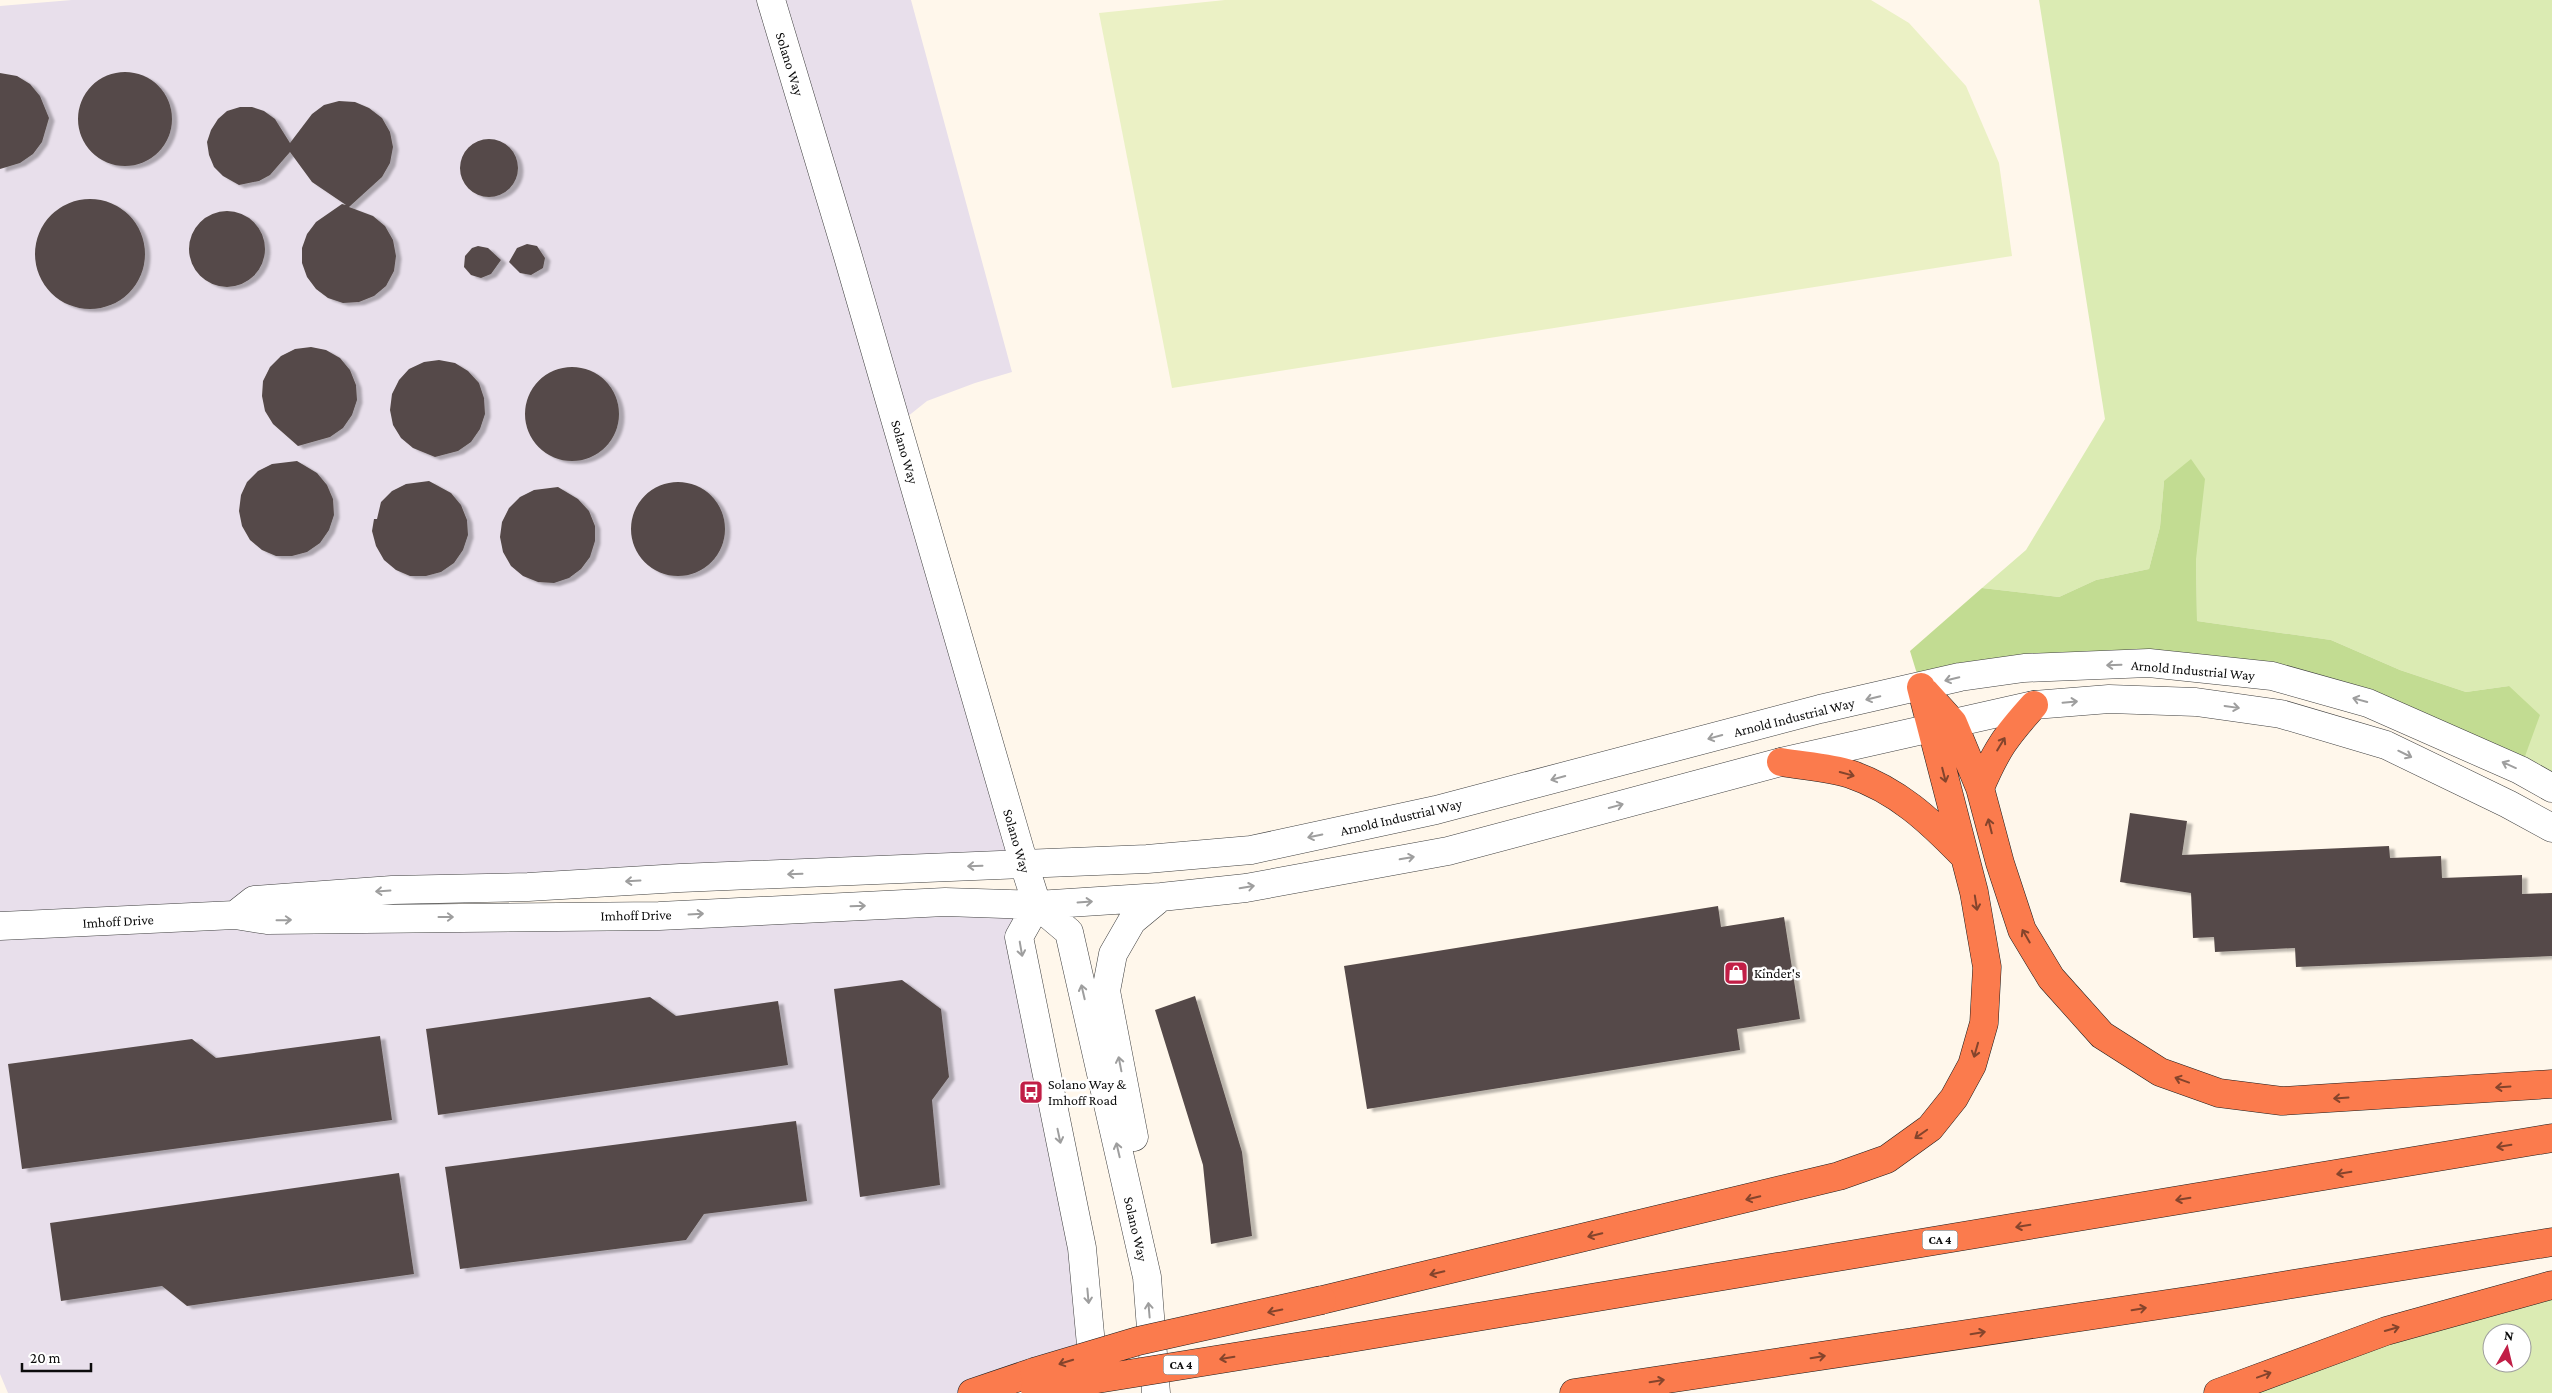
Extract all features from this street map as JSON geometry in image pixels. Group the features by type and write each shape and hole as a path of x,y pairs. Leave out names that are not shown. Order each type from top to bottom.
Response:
{"highway":[{"path":"1921,687 1980,788 2000,863 2022,930 2051,978 2102,1035 2160,1072 2219,1093 2282,1101 2552,1084"},
{"path":"1980,788 1993,756 2005,737 2034,705"},
{"path":"972,1393 1027,1385 1138,1341 1322,1300 1840,1176 1887,1159 1930,1128 1954,1098 1972,1065 1984,1023 1987,967 1974,892 1964,856 1943,725"},
{"path":"1782,762 1849,774 1900,797 1936,827 1964,856"},
{"name":"CA 4","path":"1027,1385 1327,1342 2552,1138"},
{"path":"1574,1393 2207,1298 2552,1242"},
{"path":"2218,1393 2386,1331 2552,1285"}],"street":[{"name":"Solano Way","path":"771,0 847,253 1037,905 1069,932 1147,1277 1156,1393"},
{"name":"Arnold Industrial Way","path":"1024,864 1147,859 1251,850 1436,810 1820,709 1960,678 2024,668 2139,664 2272,676 2368,703 2520,770 2552,788"},
{"path":"1096,1393 1082,1248 1019,937 1037,905 1161,897 1246,888 1448,851 1782,762 2034,705 2109,699 2196,702 2281,714 2386,745 2508,804 2552,828"},
{"path":"235,915 254,900 382,891 528,887 1024,864"},
{"path":"1128,1196 1139,1165 1106,991 1112,954 1132,921 1161,897"},
{"name":"Imhoff Drive","path":"0,926 235,915 267,920 660,916 945,902 1037,905"}],"shaded area":[{"path":"72,0 911,0 1012,372 975,383 927,401 897,425 1024,864 791,874 236,915 1037,905 1019,937 1094,1379 1011,1393 8,1393 0,1374 0,6"}],"green space":[{"path":"1225,0 1871,0 1909,23 1966,86 1999,163 2012,256 1172,388 1099,13"},
{"path":"2039,0 2552,0 2552,781 2520,770 2509,686 2466,692 2400,670 2331,640 2197,621 2196,559 2164,481 2160,527 2149,569 2096,580 2059,597 1982,588 2026,550 2105,419"},
{"path":"2191,459 2205,479 2196,559 2197,621 2331,640 2400,670 2466,692 2509,686 2540,715 2520,770 2368,703 2149,663 1921,687 1910,651 1982,588 2059,597 2096,580 2149,569 2160,527 2164,481"},
{"path":"2552,1285 2552,1393 2218,1393"}],"building":[{"path":"125,72 143,75 158,86 169,101 172,119 169,137 158,152 143,163 125,166 107,163 92,152 81,137 78,119 81,101 92,86 107,75"},
{"path":"0,73 17,76 30,84 40,96 49,118 42,142 33,154 20,163 0,169"},
{"path":"339,101 355,102 369,108 382,118 390,132 393,147 390,163 382,177 349,207 373,216 385,226 393,240 396,256 394,271 386,286 374,296 359,302 343,303 328,298 316,289 307,277 302,263 302,248 307,234 316,222 342,204 346,205 312,182 290,152 270,175 259,181 239,185 223,176 214,167 209,155 207,142 211,130 218,119 227,111 240,107 252,107 264,111 275,119 290,143 312,114 324,105"},
{"path":"483,139 495,139 510,147 518,162 518,174 510,189 495,197 483,197 468,189 460,174 460,162 468,147"},
{"path":"90,199 111,203 129,215 141,233 145,254 141,275 129,293 111,305 90,309 69,305 51,293 39,275 35,254 39,233 51,215 69,203"},
{"path":"227,211 242,214 254,222 262,234 265,249 262,264 254,276 242,284 227,287 212,284 200,276 192,264 189,249 192,234 200,222 212,214"},
{"path":"527,244 537,246 545,258 543,268 531,275 520,273 509,262 517,248"},
{"path":"478,246 488,248 501,260 491,274 481,278 471,275 464,267 465,256 472,248"},
{"path":"311,347 326,350 340,358 350,370 356,385 357,400 352,415 343,428 330,437 298,446 273,424 265,411 262,396 263,381 270,367 281,356 295,349"},
{"path":"439,360 455,363 468,371 479,383 484,398 485,414 480,429 471,442 458,451 435,457 413,448 401,438 393,425 390,410 392,394 399,380 409,369 424,362"},
{"path":"572,367 590,370 605,381 616,396 619,414 616,432 605,447 590,458 572,461 554,458 539,447 528,432 525,414 528,396 539,381 554,370"},
{"path":"297,461 317,473 327,485 333,499 334,515 329,530 320,543 307,552 292,556 276,556 262,550 250,540 242,526 239,511 241,495 247,482 258,471 272,464"},
{"path":"429,481 451,493 461,505 467,520 468,535 463,550 454,563 441,572 426,576 410,576 396,570 384,560 376,546 372,531 374,519 377,519 381,502 392,491 406,484"},
{"path":"678,482 696,485 711,496 722,511 725,529 722,547 711,562 696,573 678,576 660,573 645,562 634,547 631,529 634,511 645,496 660,485"},
{"path":"558,487 578,499 589,511 595,526 595,541 590,557 581,569 569,578 554,583 538,582 523,576 511,566 503,552 500,537 502,522 509,508 520,497 534,490"},
{"path":"2130,813 2187,821 2182,855 2389,846 2390,858 2441,856 2442,878 2522,875 2522,894 2552,893 2552,956 2296,967 2295,948 2215,952 2214,937 2193,938 2191,893 2120,882"},
{"path":"1718,906 1721,927 1784,917 1800,1019 1737,1029 1740,1050 1367,1109 1344,966"},
{"path":"902,980 941,1009 949,1077 932,1100 940,1185 860,1197 834,989"},
{"path":"1195,996 1242,1152 1252,1236 1211,1244 1203,1165 1155,1010"},
{"path":"650,997 676,1016 778,1001 788,1065 438,1115 426,1029"},
{"path":"380,1036 392,1120 22,1169 8,1064 192,1039 216,1058"},
{"path":"796,1121 807,1201 704,1214 686,1240 460,1269 445,1167"},
{"path":"399,1173 414,1274 187,1306 162,1286 61,1301 50,1223"}],"place":[{"name":"Kinder's","path":"1736,973"},
{"name":"Solano Way & Imhoff Road","path":"1031,1092"}]}
